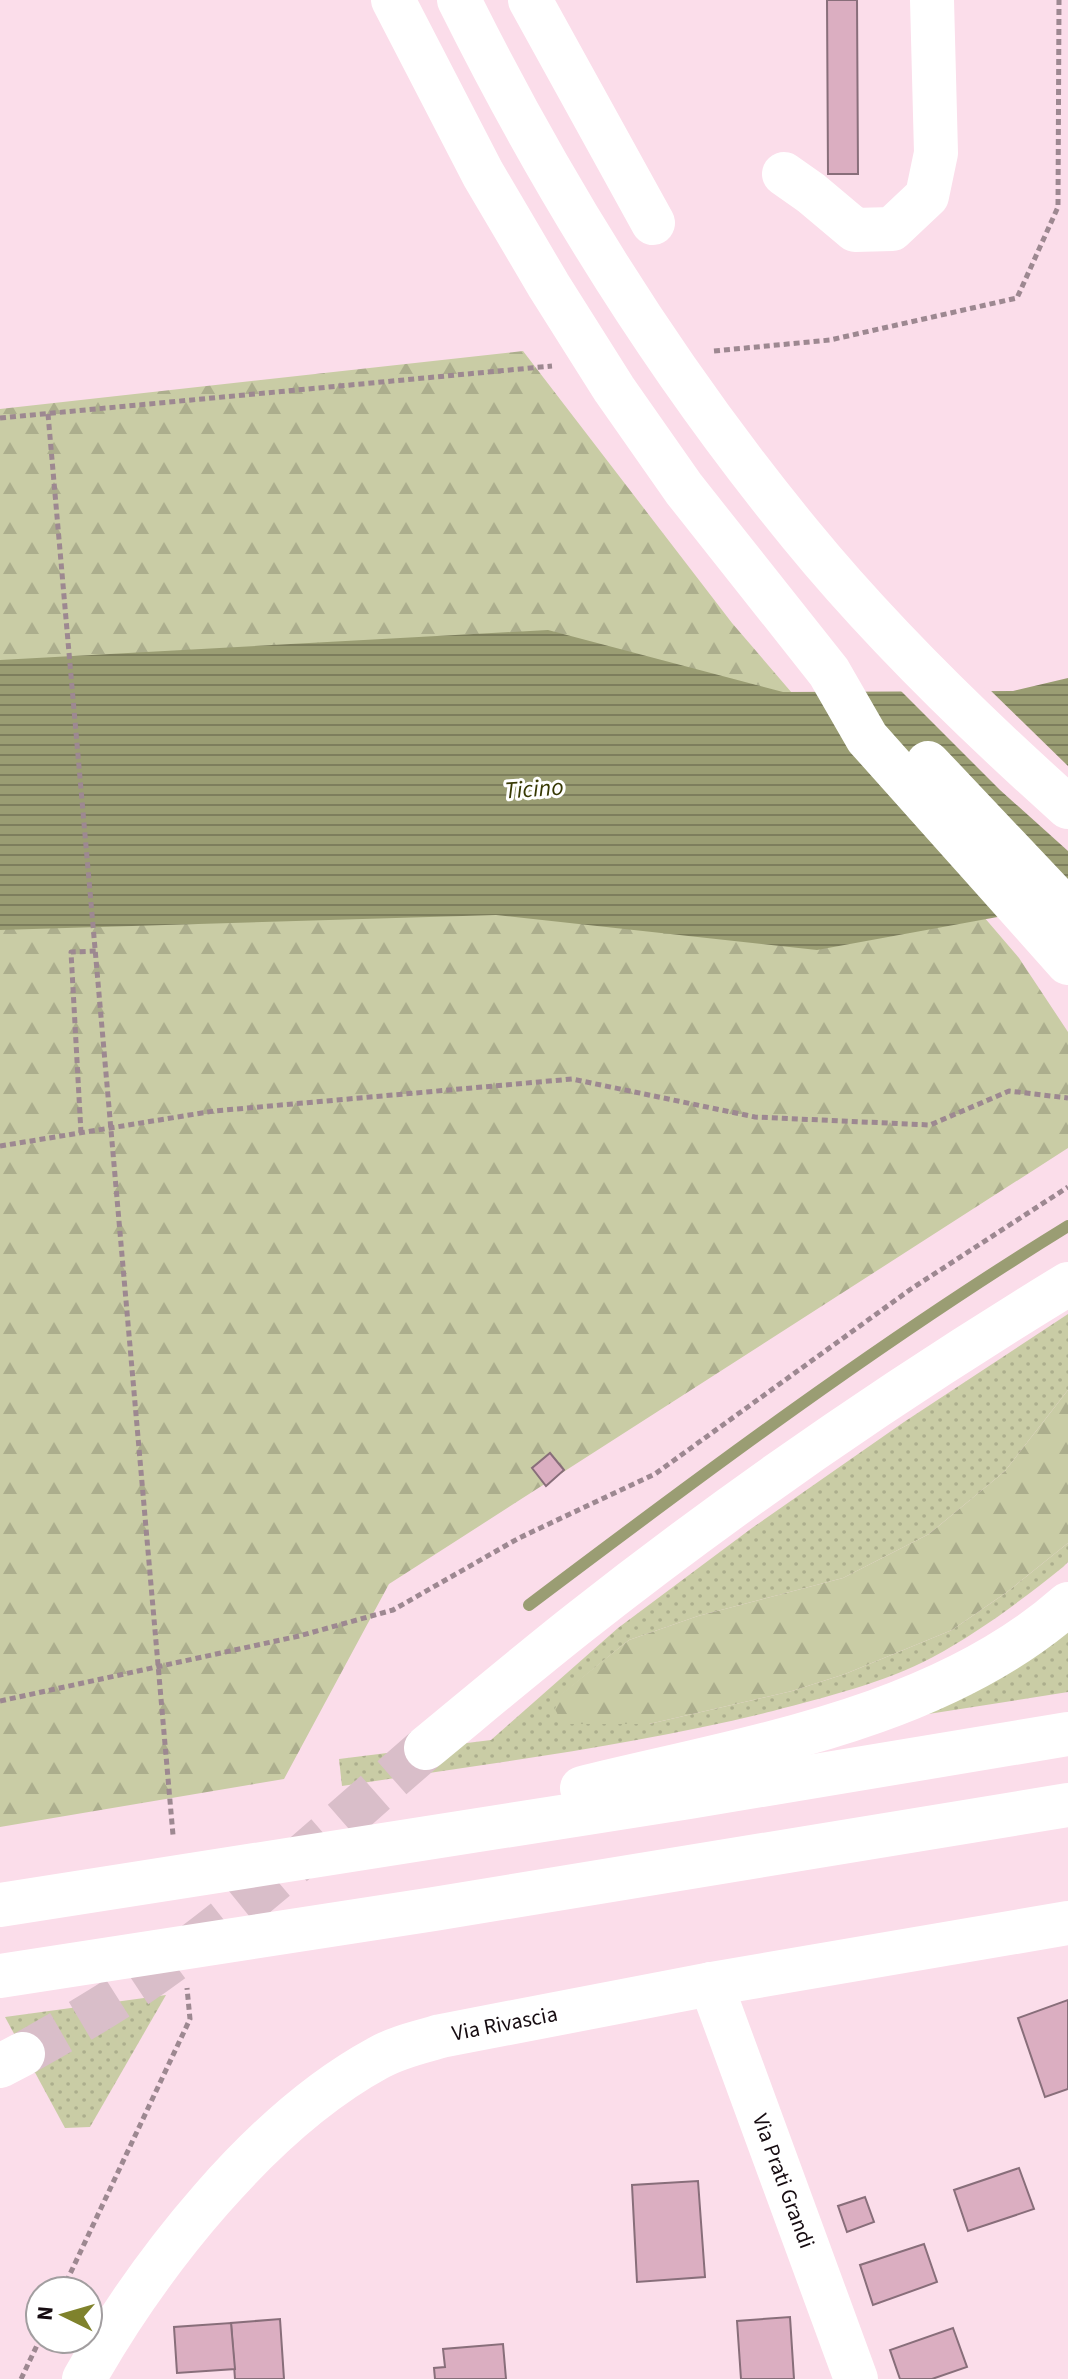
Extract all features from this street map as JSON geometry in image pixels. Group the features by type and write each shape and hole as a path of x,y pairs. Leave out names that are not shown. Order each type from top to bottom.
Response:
{"main road":[{"path":"393,0 483,174 614,389 684,489 829,672 867,738 1068,963"},
{"path":"459,0 493,67 601,254 698,401 802,536 862,604 968,714 1068,807"},
{"path":"530,0 653,223"},
{"path":"784,174 855,230 892,229 927,196 936,153 932,0"},
{"path":"829,672 889,721 1068,911"},
{"path":"426,1748 580,1622 764,1485 954,1354 1068,1284"},
{"path":"307,1855 811,1731 860,1716 907,1700 980,1665 1008,1649 1068,1604"},
{"path":"0,1905 1068,1734"},
{"path":"0,1976 434,1909 1068,1805"},
{"name":"Via Rivascia","path":"84,2379 126,2310 200,2211 288,2122 332,2087 379,2057 441,2036 711,1984 1068,1923"},
{"name":"Via Prati Grandi","path":"711,1984 856,2379"}],"path":[{"path":"705,351 830,340 1017,298 1058,207 1059,0"},
{"path":"0,418 564,365"},
{"path":"48,414 174,1846"},
{"path":"81,1133 71,952 96,951"},
{"path":"0,1146 214,1111 572,1079 755,1117 930,1125 1009,1091 1068,1098"},
{"path":"0,1701 299,1636 393,1610 519,1538 655,1474 911,1289 1068,1187"},
{"path":"70,2275 190,2019 187,1987"},
{"path":"21,2379 32,2355"}],"green space":[{"path":"523,351 732,623 1019,958 1068,1032 1068,1148 389,1584 284,1779 0,1827 0,409"},
{"path":"1068,1314 1068,1390 1005,1471 929,1534 843,1578 698,1616 629,1640 561,1695 649,1724 792,1691 845,1674 952,1630 1007,1592 1068,1543 1068,1562 1063,1567 967,1637 895,1674 773,1711 612,1744 342,1786 339,1759 491,1740 618,1628 752,1528 904,1422"},
{"path":"1068,1390 1068,1543 1007,1592 952,1630 845,1674 792,1691 649,1724 568,1724 560,1719 555,1709 560,1695 629,1640 698,1616 843,1578 929,1534 1005,1471"},
{"path":"1068,1624 1068,1692 922,1715"},
{"path":"166,1995 90,2127 65,2128 5,2017"}],"water":[{"name":"Ticino","path":"548,630 783,692 1013,691 1068,678 1068,904 817,950 496,915 0,930 0,660"}],"pier":[{"path":"987,687 1068,766 1068,851 1000,790 898,688"}],"building":[{"path":"827,0 857,0 858,174 828,174"},
{"path":"550,1453 564,1470 546,1486 532,1468"},
{"path":"1068,2000 1068,2089 1045,2097 1018,2018"},
{"path":"1019,2168 1034,2209 968,2231 954,2190"},
{"path":"698,2181 705,2277 637,2282 632,2185"},
{"path":"865,2197 874,2222 847,2232 838,2206"},
{"path":"924,2244 937,2282 873,2305 860,2265"},
{"path":"790,2317 794,2379 741,2379 737,2321"},
{"path":"280,2319 284,2379 235,2379 231,2323"},
{"path":"231,2323 235,2369 177,2373 174,2327"},
{"path":"953,2328 967,2367 932,2379 900,2379 890,2350"},
{"path":"503,2344 506,2379 435,2379 434,2368 445,2367 443,2349"}],"waterway":[{"path":"529,1605 727,1457 861,1362 1068,1226"}],"tunnel":[{"path":"23,2054 155,1973 206,1935 302,1857 426,1748"}]}
